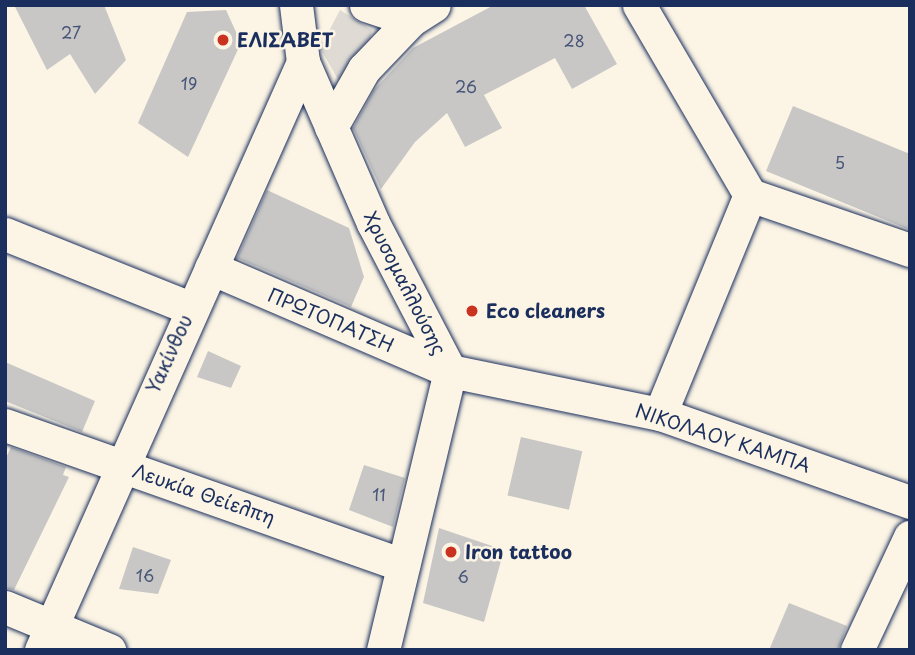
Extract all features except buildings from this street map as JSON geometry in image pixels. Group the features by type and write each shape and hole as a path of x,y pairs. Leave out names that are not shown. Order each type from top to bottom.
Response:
{"street":[{"name":"Χρυσομαλλούσης","path":"296,5 303,62 331,127 450,371 383,650"},
{"path":"366,5 422,13"},
{"path":"639,5 750,195 910,250"},
{"path":"331,127 364,69 422,13"},
{"name":"Υακίνθου","path":"46,638 118,465 211,268 303,62"},
{"path":"660,414 750,195"},
{"path":"5,234 190,308"},
{"name":"ΠΡΩΤΟΠΑΤΣΗ","path":"211,268 450,371"},
{"name":"ΝΙΚΟΛΑΟΥ ΚΑΜΠΑ","path":"450,371 660,414 910,502"},
{"name":"Λευκία Θείελπη","path":"5,425 403,565"},
{"path":"857,650 910,537"},
{"path":"5,607 46,638 109,650"}],"shaded area":[{"path":"340,10 372,30 364,69 347,95 320,48"}],"place":[{"name":"ΕΛΙΣΑΒΕΤ","path":"223,40"},
{"name":"Eco cleaners","path":"472,311"},
{"name":"Iron tattoo","path":"451,552"}]}
